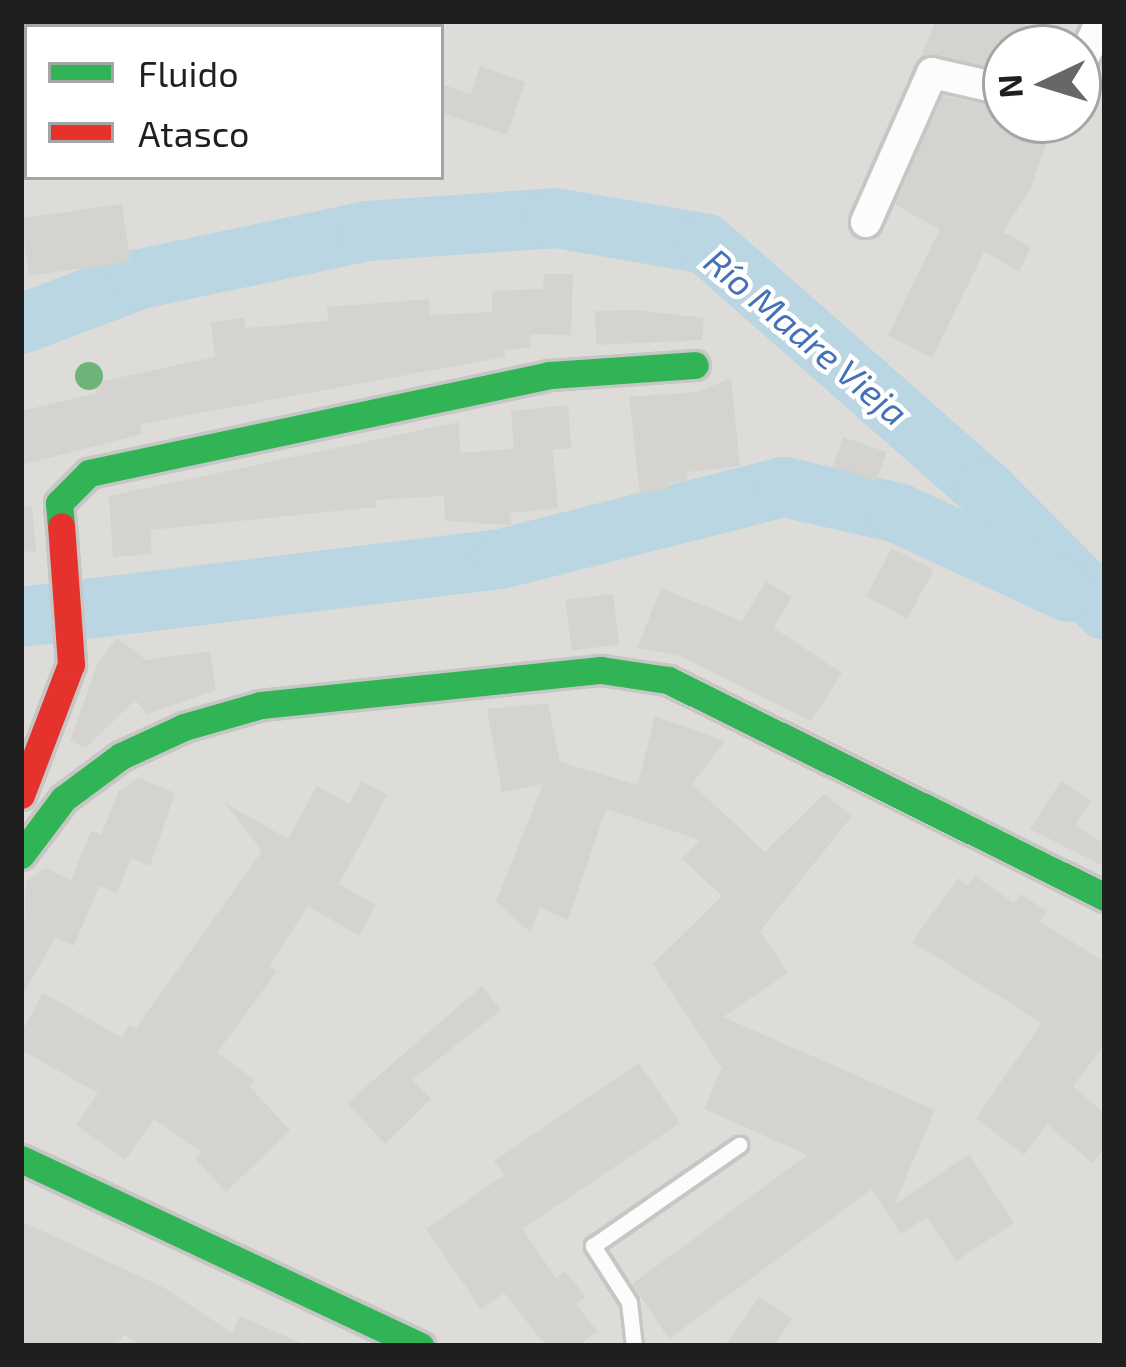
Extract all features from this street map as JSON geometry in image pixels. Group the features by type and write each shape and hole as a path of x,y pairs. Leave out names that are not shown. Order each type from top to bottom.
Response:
{"street":[{"path":"866,222 932,73 982,84"},
{"path":"21,794 66,687 68,636 59,503 89,473 549,375 694,365"},
{"path":"21,855 64,799 121,756 184,727 261,706 601,670 668,680 1105,897"},
{"path":"21,1159 420,1346"}],"lane":[{"path":"634,1346 628,1302 593,1246 739,1145"}],"shaded area":[{"path":"21,21 1105,21 1105,1346 21,1346"}],"building":[{"path":"936,21 1027,21 982,24 982,67 920,58"},
{"path":"480,66 525,82 507,135 444,114 444,85 471,94"},
{"path":"943,96 982,104 982,144 1046,144 1031,188 1003,232 1031,247 1019,271 984,252 932,358 888,335 940,229 895,205"},
{"path":"122,204 130,261 29,276 21,218"},
{"path":"544,274 573,274 571,335 530,334 531,348 505,349 505,357 140,424 142,434 21,465 21,411 96,393 94,383 215,357 211,322 244,318 245,328 328,321 327,307 429,299 430,315 492,312 492,291 543,289"},
{"path":"636,310 704,318 702,340 596,345 595,311"},
{"path":"731,378 740,466 687,472 688,480 668,483 669,489 640,493 629,397 697,392"},
{"path":"568,405 571,448 553,450 558,508 510,513 511,525 445,521 444,496 376,500 376,507 150,530 152,554 113,557 109,496 459,422 460,453 514,449 511,411"},
{"path":"843,437 886,452 876,481 833,466"},
{"path":"21,506 32,507 36,552 21,551"},
{"path":"892,548 933,570 908,619 866,597"},
{"path":"766,581 792,597 774,628 842,673 811,721 680,656 637,648 661,588 742,621"},
{"path":"613,594 619,645 572,650 565,600"},
{"path":"117,638 146,660 210,651 216,690 147,714 135,700 86,748 70,741 98,662"},
{"path":"548,703 560,762 638,785 655,716 725,741 692,784 765,852 824,794 852,816 760,931 788,973 723,1017 935,1110 894,1205 969,1154 1014,1223 956,1261 927,1217 901,1234 872,1189 669,1339 632,1284 807,1155 704,1109 722,1068 653,964 722,896 682,859 700,840 606,809 568,920 540,908 530,932 496,901 543,784 502,792 487,709"},
{"path":"138,778 175,793 150,866 131,858 117,893 99,886 74,946 55,938 21,998 26,881 45,868 71,880 91,831 101,835 119,791"},
{"path":"361,781 387,795 339,884 376,905 359,936 308,906 269,966 277,971 217,1053 255,1080 250,1087 290,1130 226,1192 195,1159 202,1152 154,1119 125,1160 76,1125 98,1093 21,1050 21,1033 43,993 121,1037 130,1025 135,1029 262,851 225,803 288,839 317,786 349,804"},
{"path":"1061,781 1091,801 1075,825 1105,844 1105,867 1030,829"},
{"path":"975,876 1014,903 1020,894 1047,911 1040,922 1105,962 1105,1044 1073,1086 1105,1114 1105,1148 1092,1163 1047,1124 1024,1155 976,1118 1042,1023 912,942 958,878 968,886"},
{"path":"482,986 501,1010 412,1080 431,1099 385,1144 347,1103"},
{"path":"639,1063 680,1123 522,1229 556,1278 565,1271 586,1297 576,1304 597,1331 578,1346 546,1346 504,1293 481,1309 426,1229 504,1175 494,1161"},
{"path":"21,1221 163,1287 232,1333 240,1316 308,1346 141,1346 124,1335 115,1346 21,1346"},
{"path":"759,1297 792,1319 774,1346 725,1346"}],"waterway":[{"name":"Río Madre Vieja","path":"21,324 140,279 367,231 556,218 706,244 984,488 1105,610"},
{"path":"21,617 501,559 784,487 898,513 1068,592"}],"traffic: fast":[{"path":"61,526 59,503 89,473 549,375 695,365"},
{"path":"21,855 63,799 121,756 184,727 261,705 601,670 668,680 1105,897"},
{"path":"21,1159 420,1346"}],"traffic: jam":[{"path":"21,795 71,664 61,526"}]}
